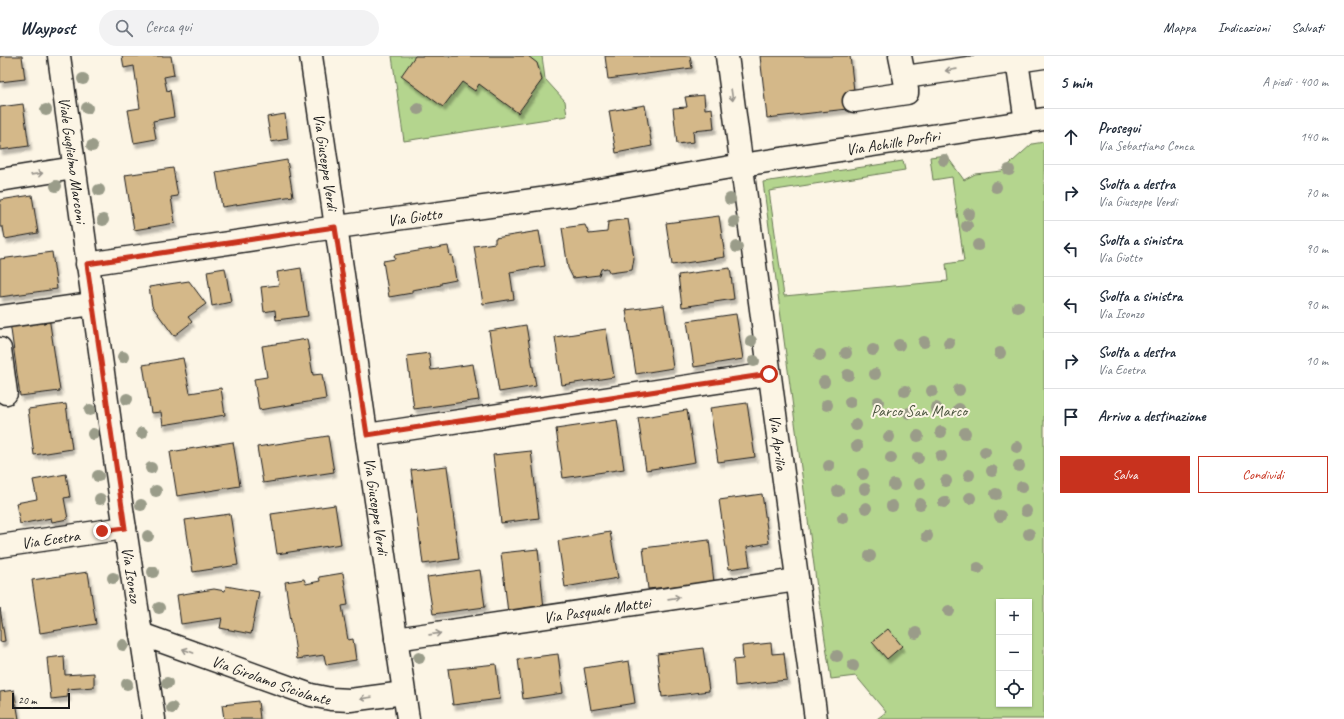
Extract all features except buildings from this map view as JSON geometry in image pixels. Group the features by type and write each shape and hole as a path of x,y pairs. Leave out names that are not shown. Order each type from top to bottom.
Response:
{"street":[{"name":"Viale Guglielmo Marconi","path":"59,56 87,264"},
{"name":"Via Giuseppe Verdi","path":"311,56 408,719"},
{"name":"Via Aprilia","path":"727,56 816,719"},
{"path":"854,101 905,82 1044,57"},
{"path":"1017,61 1035,120"},
{"name":"Via Achille Porfiri","path":"742,165 1035,120"},
{"name":"Via Giotto","path":"87,264 335,227 577,194 742,165"},
{"path":"0,180 74,168"},
{"name":"Via Isonzo","path":"87,264 154,719"},
{"path":"0,317 92,304"},
{"path":"0,348 6,393"},
{"path":"367,435 769,374"},
{"name":"Via Ecetra","path":"0,546 125,528"},
{"name":"Via Pasquale Mattei","path":"396,639 798,580"},
{"name":"Via Girolamo Siciolante","path":"141,634 311,695 331,699 350,700 404,693"}],"green space":[{"path":"392,56 542,56 545,79 565,101 567,116 404,141"},
{"name":"Parco San Marco","path":"1044,142 1044,719 877,719 886,712 856,676 831,679 817,588 763,182 903,161 905,170 769,191 784,296 948,281 946,264 964,261 952,177 933,180 930,157 946,155 964,180 975,174 1002,171 1032,144"}],"route":[{"path":"102,531 125,528 87,264 335,227 367,435 769,374"}]}
